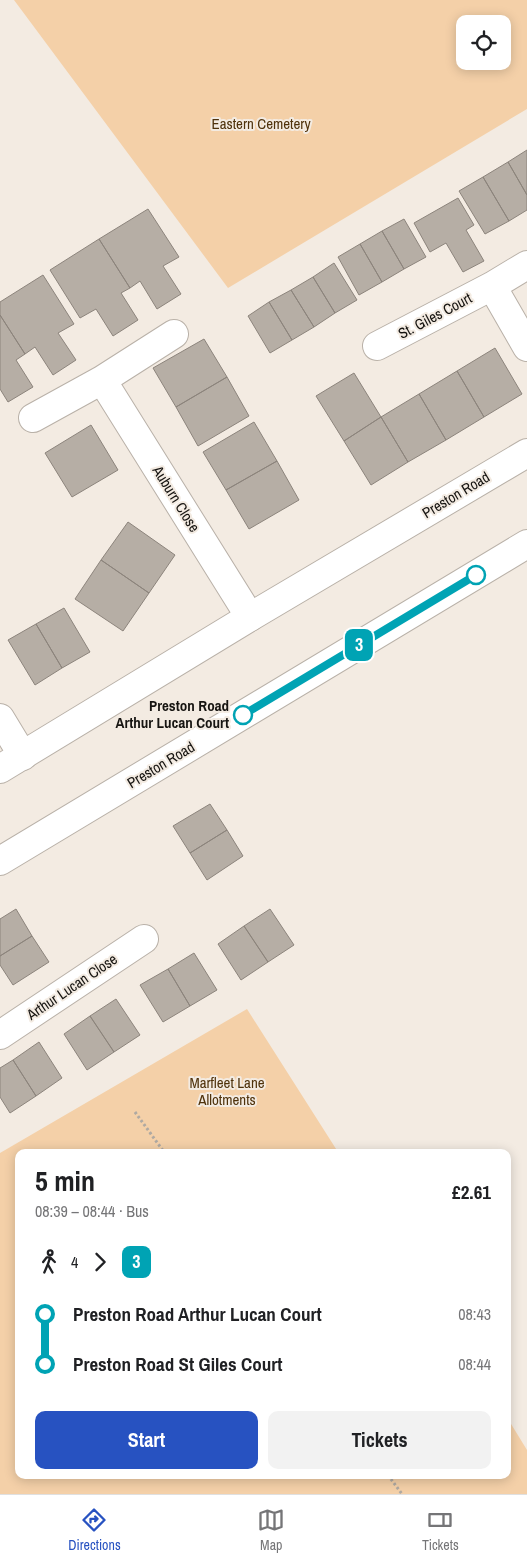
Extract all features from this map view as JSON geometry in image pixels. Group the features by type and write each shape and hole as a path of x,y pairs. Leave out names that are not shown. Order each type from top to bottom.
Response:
{"street":[{"name":"St. Giles Court","path":"377,346 492,286 527,265"},
{"path":"492,286 527,347"},
{"path":"33,418 102,380 174,334"},
{"name":"Auburn Close","path":"102,380 250,617"},
{"name":"Preston Road","path":"0,769 250,617 527,453"},
{"name":"Preston Road","path":"0,861 527,544"},
{"path":"0,718 23,756"},
{"name":"Arthur Lucan Close","path":"0,1035 144,939"}],"path":[{"path":"135,1112 162,1149"},
{"path":"391,1479 402,1494"}],"green space":[{"name":"Eastern Cemetery","path":"14,0 527,0 527,109 228,288"},
{"name":"Marfleet Lane Allotments","path":"247,1009 336,1149 15,1149 15,1479 511,1479 511,1424 527,1450 527,1494 0,1494 0,1153"}],"building":[{"path":"527,150 527,195 508,162"},
{"path":"508,162 527,195 527,210 509,221 483,177"},
{"path":"483,177 509,221 485,234 459,191"},
{"path":"458,198 474,225 466,230 484,261 463,272 446,243 430,252 414,223"},
{"path":"148,209 179,257 163,266 181,294 157,309 140,281 130,288 99,239"},
{"path":"404,219 426,257 404,269 382,231"},
{"path":"382,231 404,269 382,282 360,244"},
{"path":"99,239 130,288 121,293 138,320 113,336 96,309 80,318 50,270"},
{"path":"360,244 382,282 359,295 338,257"},
{"path":"334,263 357,300 335,313 313,277"},
{"path":"43,275 74,324 58,333 76,360 53,375 35,347 25,354 0,315 0,302"},
{"path":"313,277 335,313 314,327 291,290"},
{"path":"291,290 314,327 292,340 269,302"},
{"path":"269,302 292,340 270,353 248,316"},
{"path":"0,315 25,354 16,360 33,387 8,402 0,389"},
{"path":"204,339 227,377 176,407 153,368"},
{"path":"495,348 522,394 484,417 457,371"},
{"path":"457,371 484,417 446,440 419,394"},
{"path":"354,373 381,417 344,441 316,396"},
{"path":"227,377 249,416 198,446 176,407"},
{"path":"419,394 446,440 408,462 381,417"},
{"path":"381,417 408,462 371,485 344,441"},
{"path":"254,422 277,461 226,490 203,452"},
{"path":"91,425 118,470 72,497 45,453"},
{"path":"277,461 299,500 249,529 226,490"},
{"path":"128,522 175,555 149,593 101,560"},
{"path":"101,560 149,593 123,631 75,599"},
{"path":"64,608 90,652 62,668 36,624"},
{"path":"36,624 62,668 35,685 8,640"},
{"path":"210,804 227,830 190,853 173,826"},
{"path":"227,830 243,856 207,880 190,853"},
{"path":"16,909 32,936 0,956 0,919"},
{"path":"270,909 294,945 268,962 244,926"},
{"path":"244,926 268,962 241,980 218,944"},
{"path":"32,936 49,962 13,985 0,965 0,956"},
{"path":"194,953 217,990 190,1006 168,969"},
{"path":"168,969 190,1006 163,1022 140,985"},
{"path":"116,999 140,1035 114,1052 90,1016"},
{"path":"90,1016 114,1052 87,1070 64,1034"},
{"path":"39,1042 62,1078 36,1096 13,1060"},
{"path":"13,1060 36,1096 10,1113 0,1097 0,1068"}],"bus line":[{"name":"3","path":"243,715 476,575"}],"place":[{"name":"Preston Road Arthur Lucan Court","path":"243,715"}]}
